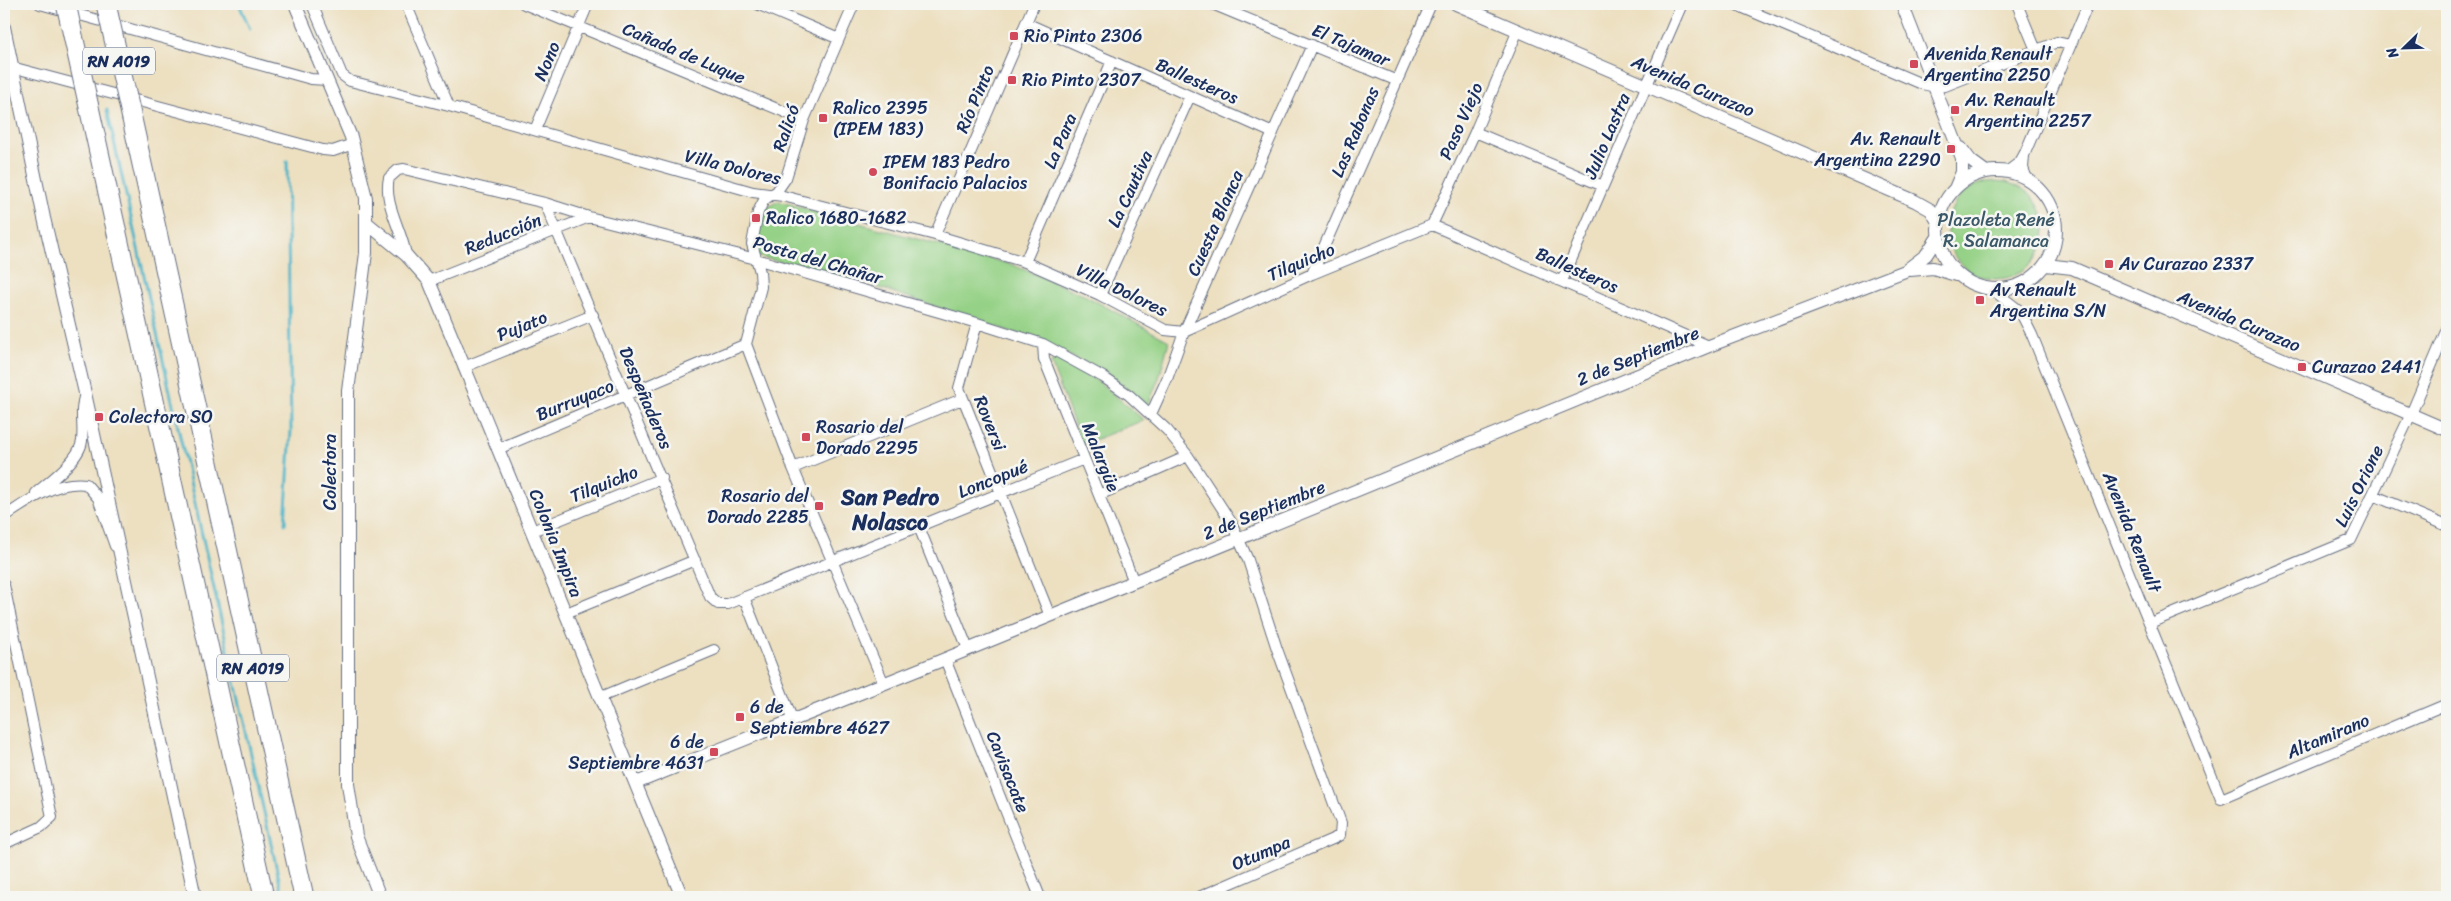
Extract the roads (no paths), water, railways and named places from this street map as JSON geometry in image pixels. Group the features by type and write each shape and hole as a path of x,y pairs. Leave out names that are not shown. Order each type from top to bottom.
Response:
{"highway":[{"name":"RN A019","path":"66,4 264,897"},
{"name":"RN A019","path":"106,4 304,897"},
{"path":"203,438 237,546 315,897"},
{"path":"217,688 228,784 253,897"}],"street":[{"path":"40,4 311,79 327,80"},
{"name":"Colectora","path":"295,4 353,144 363,182 367,223 366,253 348,392 348,784 356,836 380,897"},
{"name":"Villa Dolores","path":"312,4 342,75 350,81 448,106 759,193 784,196 935,235 1026,262 1100,295 1165,330 1184,332"},
{"path":"406,4 448,106"},
{"name":"Cañada de Luque","path":"524,4 804,120"},
{"name":"Nono","path":"535,130 588,4"},
{"path":"757,4 839,39"},
{"name":"Ralicó","path":"746,344 761,287 760,272 752,244 758,212 764,200 772,195 786,178 804,120 854,4"},
{"name":"Río Pinto","path":"935,235 1034,4"},
{"name":"El Tajamar","path":"1212,4 1395,80"},
{"name":"Las Rabonas","path":"1312,274 1395,80 1430,4"},
{"name":"Avenida Curazao","path":"1456,4 1915,201 1931,210 1938,222"},
{"name":"Julio Lastra","path":"1562,282 1682,4"},
{"path":"1734,4 1922,84 1936,87 1946,86 2057,42 2070,45"},
{"path":"1902,4 1957,141 1963,165 1954,190"},
{"path":"2017,4 2036,50"},
{"path":"2008,171 2020,162 2025,153 2088,4"},
{"name":"Ballesteros","path":"1026,23 1272,133"},
{"path":"4,26 8,66 85,394 88,440 100,491 121,556 195,897"},
{"name":"Paso Viejo","path":"1432,225 1475,132 1518,30"},
{"name":"Cuesta Blanca","path":"1151,414 1167,379 1184,332 1312,46"},
{"name":"La Para","path":"1026,262 1112,62"},
{"path":"8,66 323,150 333,151 353,144"},
{"name":"La Cautiva","path":"1100,295 1190,96"},
{"path":"1475,132 1603,186"},
{"path":"1957,141 1971,161 1986,172"},
{"path":"2025,153 2023,168 2027,179"},
{"name":"Posta del Chañar","path":"406,256 403,240 387,194 389,178 398,170 404,169 545,203 589,217 756,259 977,323 1043,344 1103,377 1151,414 1188,456 1240,539 1342,823 1340,835 1336,838"},
{"path":"2008,171 2027,179 2043,192 2051,206 2056,222 2056,238 2046,265 2024,284 2009,289 1993,290 1966,281 1951,268 1944,256 1938,237 1938,222 1944,201 1971,176 1986,172 2008,171"},
{"name":"Avenida Curazao","path":"1915,201 1930,204 1944,201"},
{"name":"Despeñaderos","path":"545,203 662,478 710,597 718,604"},
{"name":"Reducción","path":"429,281 589,217"},
{"name":"Colonia Impira","path":"367,223 406,256 429,281 682,897"},
{"name":"Ballesteros","path":"1432,225 1709,346"},
{"name":"Tilquicho","path":"1184,332 1312,274 1432,225"},
{"name":"2 de Septiembre","path":"1905,271 1926,255 1938,237"},
{"name":"Avenida Curazao","path":"2053,248 2061,260 2072,268 2447,430"},
{"name":"Avenida Curazao","path":"2046,265 2072,268"},
{"name":"2 de Septiembre","path":"636,783 968,650 1709,346 1905,271 1933,268 1962,278"},
{"name":"Avenida Renault","path":"1993,290 2020,312 2032,335 2221,799"},
{"name":"Pujato","path":"464,367 593,314"},
{"name":"Roversi","path":"977,323 959,388 1050,616"},
{"name":"Luis Orione","path":"2150,623 2351,540 2411,414 2447,329"},
{"path":"746,344 793,468 884,684"},
{"name":"Burruyaco","path":"498,449 746,344"},
{"name":"Malargüe","path":"1043,344 1044,359 1134,582"},
{"path":"793,468 962,399"},
{"path":"4,517 26,502 69,463 88,440"},
{"path":"1099,495 1188,456"},
{"name":"Loncopué","path":"718,604 728,604 1084,459"},
{"name":"Tilquicho","path":"532,531 662,478"},
{"path":"26,502 70,484 86,484 100,491"},
{"path":"2372,495 2447,526"},
{"path":"919,527 968,650"},
{"path":"566,613 695,560"},
{"path":"4,584 52,817 41,828 4,844"},
{"path":"744,597 793,721"},
{"path":"601,697 714,650"},
{"name":"Cavisacate","path":"945,659 1040,897"},
{"name":"Altamirano","path":"2221,799 2447,704"},
{"name":"Otumpa","path":"1199,897 1336,838"}],"waterway":[{"path":"239,4 250,29"},
{"path":"107,110 283,897"},
{"path":"285,524 291,430 287,161"}],"place":[{"name":"Rio Pinto 2306","path":"1014,36"},
{"name":"Avenida Renault Argentina 2250","path":"1914,64"},
{"name":"Rio Pinto 2307","path":"1012,80"},
{"name":"Av. Renault Argentina 2257","path":"1955,110"},
{"name":"Ralico 2395 (IPEM 183)","path":"823,118"},
{"name":"Av. Renault Argentina 2290","path":"1951,149"},
{"name":"IPEM 183 Pedro Bonifacio Palacios","path":"873,172"},
{"name":"Ralico 1680-1682","path":"756,218"},
{"name":"Av Curazao 2337","path":"2109,264"},
{"name":"Av Renault Argentina S/N","path":"1980,300"},
{"name":"Curazao 2441","path":"2302,367"},
{"name":"Colectora SO","path":"99,417"},
{"name":"Rosario del Dorado 2295","path":"806,437"},
{"name":"Rosario del Dorado 2285","path":"819,506"},
{"name":"6 de Septiembre 4627","path":"740,717"},
{"name":"6 de Septiembre 4631","path":"714,752"}],"district":[{"name":"San Pedro Nolasco","path":"890,510"}],"park label":[{"name":"Plazoleta René R. Salamanca","path":"1996,230"}]}
